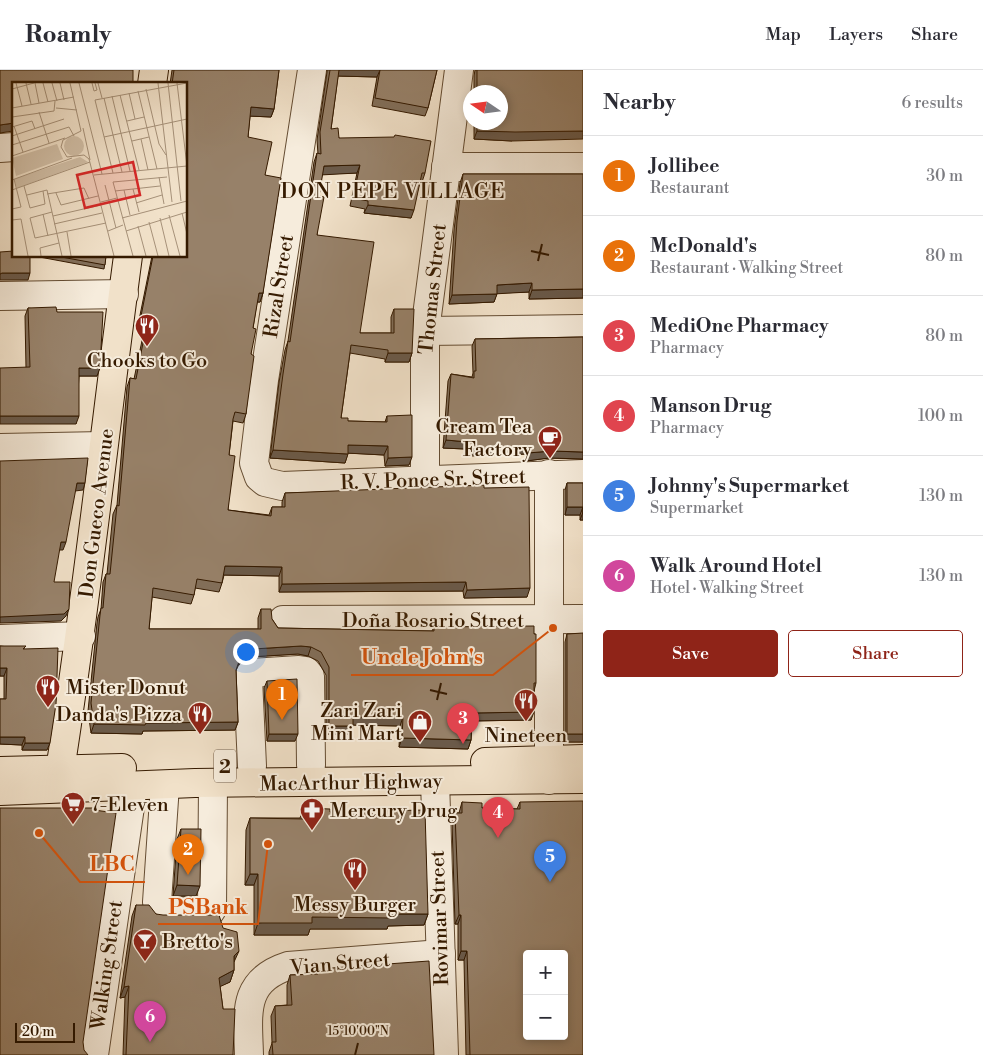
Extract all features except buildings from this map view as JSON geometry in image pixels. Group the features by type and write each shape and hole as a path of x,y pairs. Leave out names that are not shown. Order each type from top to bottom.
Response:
{"main road":[{"name":"Don Gueco Avenue","path":"60,770 82,636 103,446 128,258"},
{"name":"MacArthur Highway","path":"0,791 165,785 435,781 549,770 583,759"},
{"name":"MacArthur Highway","path":"0,771 311,765 549,770 583,779"}],"street":[{"name":"Rizal Street","path":"282,486 266,482 259,477 254,463 272,324 312,70"},
{"name":"Thomas Street","path":"425,479 425,331 458,70"},
{"path":"446,167 583,167"},
{"path":"0,296 124,294"},
{"path":"425,331 583,330"},
{"path":"0,448 103,446"},
{"path":"549,474 549,770"},
{"name":"R. V. Ponce Sr. Street","path":"282,486 583,474"},
{"name":"Doña Rosario Street","path":"283,620 583,619"},
{"path":"0,639 82,636"},
{"path":"252,766 248,678 251,673 299,670 306,671 310,676 311,765"},
{"name":"Rovimar Street","path":"435,781 444,1055"},
{"path":"165,785 157,902 159,911 210,912 212,909 213,784"},
{"name":"Walking Street","path":"94,1055 132,786"},
{"name":"Vian Street","path":"249,1055 250,999 263,977 275,970 288,966 441,954"}],"place":[{"name":"Chooks to Go","path":"147,347"},
{"name":"Cream Tea Factory","path":"550,459"},
{"name":"Uncle John's","path":"553,628"},
{"name":"Mister Donut","path":"48,708"},
{"name":"Jollibee","path":"282,720"},
{"name":"Nineteen","path":"526,722"},
{"name":"Danda's Pizza","path":"200,735"},
{"name":"Zari Zari Mini Mart","path":"420,743"},
{"name":"MediOne Pharmacy","path":"463,744"},
{"name":"7-Eleven","path":"73,825"},
{"name":"Mercury Drug","path":"312,831"},
{"name":"LBC","path":"39,833"},
{"name":"Manson Drug","path":"498,838"},
{"name":"PSBank","path":"268,844"},
{"name":"McDonald's","path":"188,875"},
{"name":"Johnny's Supermarket","path":"550,882"},
{"name":"Messy Burger","path":"355,891"},
{"name":"Bretto's","path":"145,962"},
{"name":"Walk Around Hotel","path":"150,1042"}],"district":[{"name":"DON PEPE VILLAGE","path":"393,191"}]}
